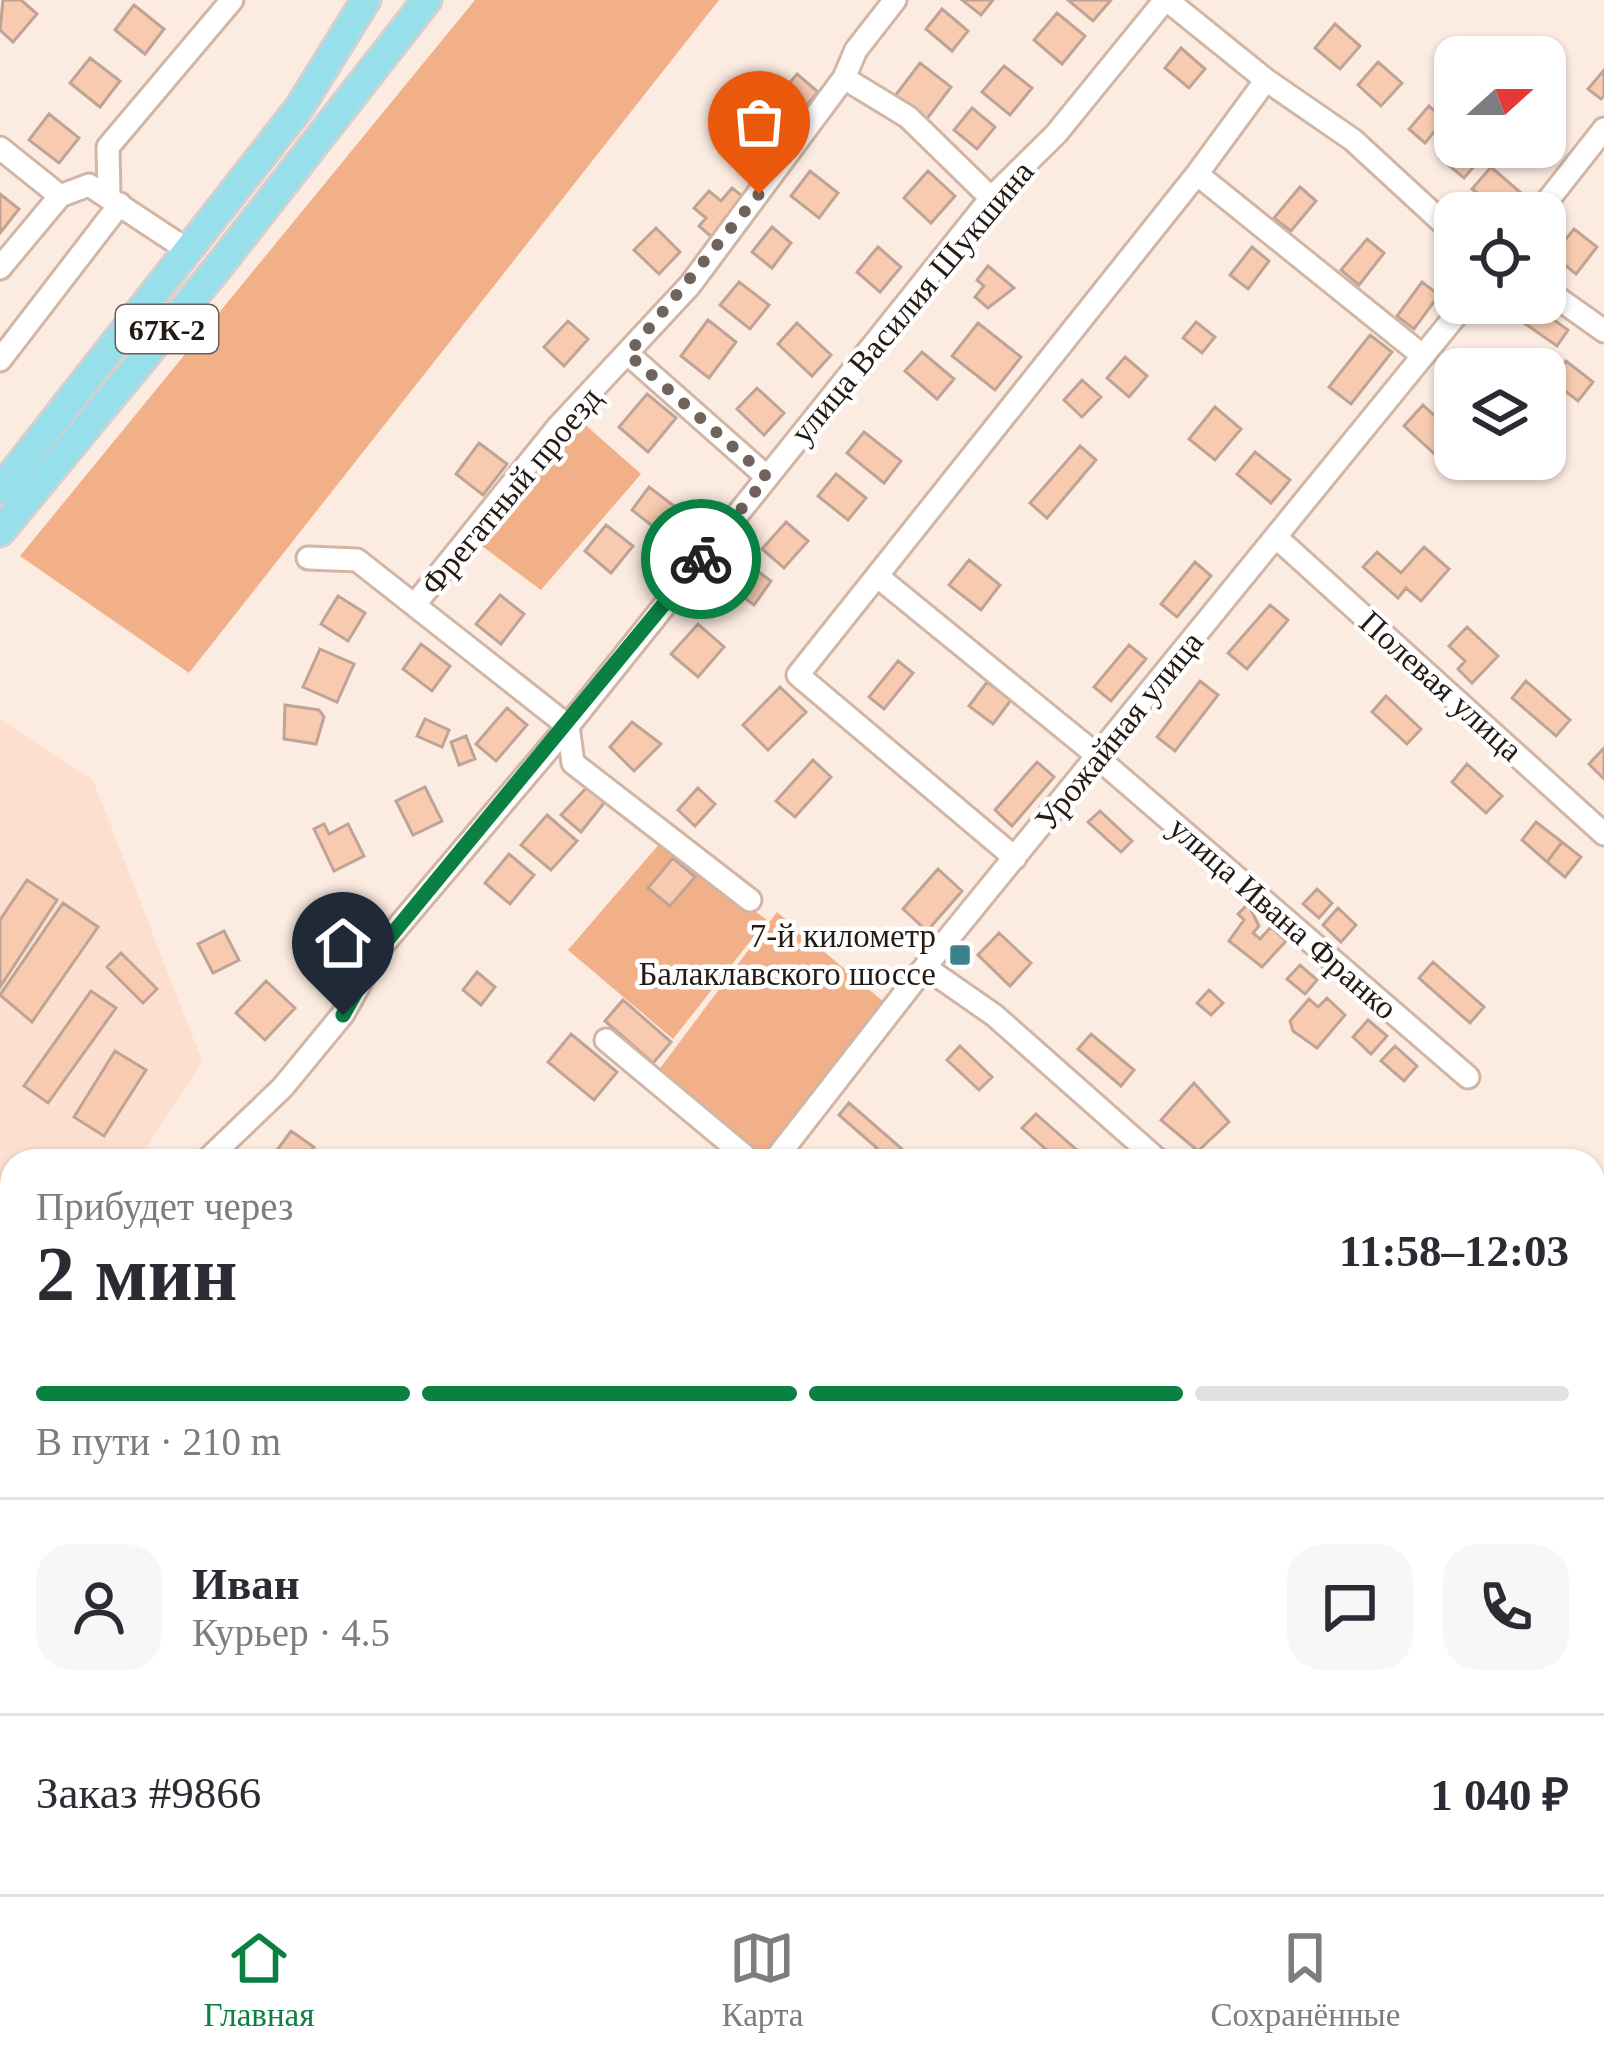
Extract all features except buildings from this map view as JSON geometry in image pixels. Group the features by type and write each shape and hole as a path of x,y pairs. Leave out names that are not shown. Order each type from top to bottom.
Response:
{"main road":[{"name":"67К-2","path":"0,490 299,108 366,0"},
{"name":"67К-2","path":"0,532 216,270 427,0"}],"street":[{"path":"0,360 114,201 108,147 232,0"},
{"name":"Фрегатный проезд","path":"416,603 557,428 690,285 896,0"},
{"path":"1166,0 1266,80 1353,140 1434,215"},
{"name":"улица Василия Шукшина","path":"218,1149 283,1087 343,1015 380,949 568,726 991,198 1056,134 1166,0"},
{"path":"844,78 908,117 991,198"},
{"path":"1015,858 798,675 1197,174 1266,80"},
{"path":"1554,192 1604,128"},
{"path":"0,148 60,196"},
{"path":"1197,174 1423,356"},
{"path":"0,268 60,196 88,185 189,251"},
{"path":"1566,304 1604,331"},
{"name":"Урожайная улица","path":"783,1149 1449,324"},
{"path":"628,354 767,477"},
{"name":"Полевая улица","path":"1277,538 1604,834"},
{"path":"308,558 357,560 416,603 484,664 568,726 573,763 750,900"},
{"name":"улица Ивана Франко","path":"877,576 1098,758 1468,1078"},
{"path":"926,967 994,1015 1146,1149"},
{"path":"606,1040 737,1149"}],"shaded area":[{"path":"475,0 719,0 189,673 20,556"},
{"path":"581,421 641,474 541,590 482,546"},
{"path":"0,718 93,780 202,1061 146,1149 0,1149"},
{"path":"661,842 767,920 673,1039 568,950"},
{"path":"777,912 885,1003 775,1149 746,1149 658,1071"}],"way so far":[{"path":"701,559 767,477 628,354 690,285 759,194"}],"place":[{"name":"7-й километр Балаклавского шоссе","path":"960,955"}],"route":[{"path":"343,1015 380,949 701,559"}]}
